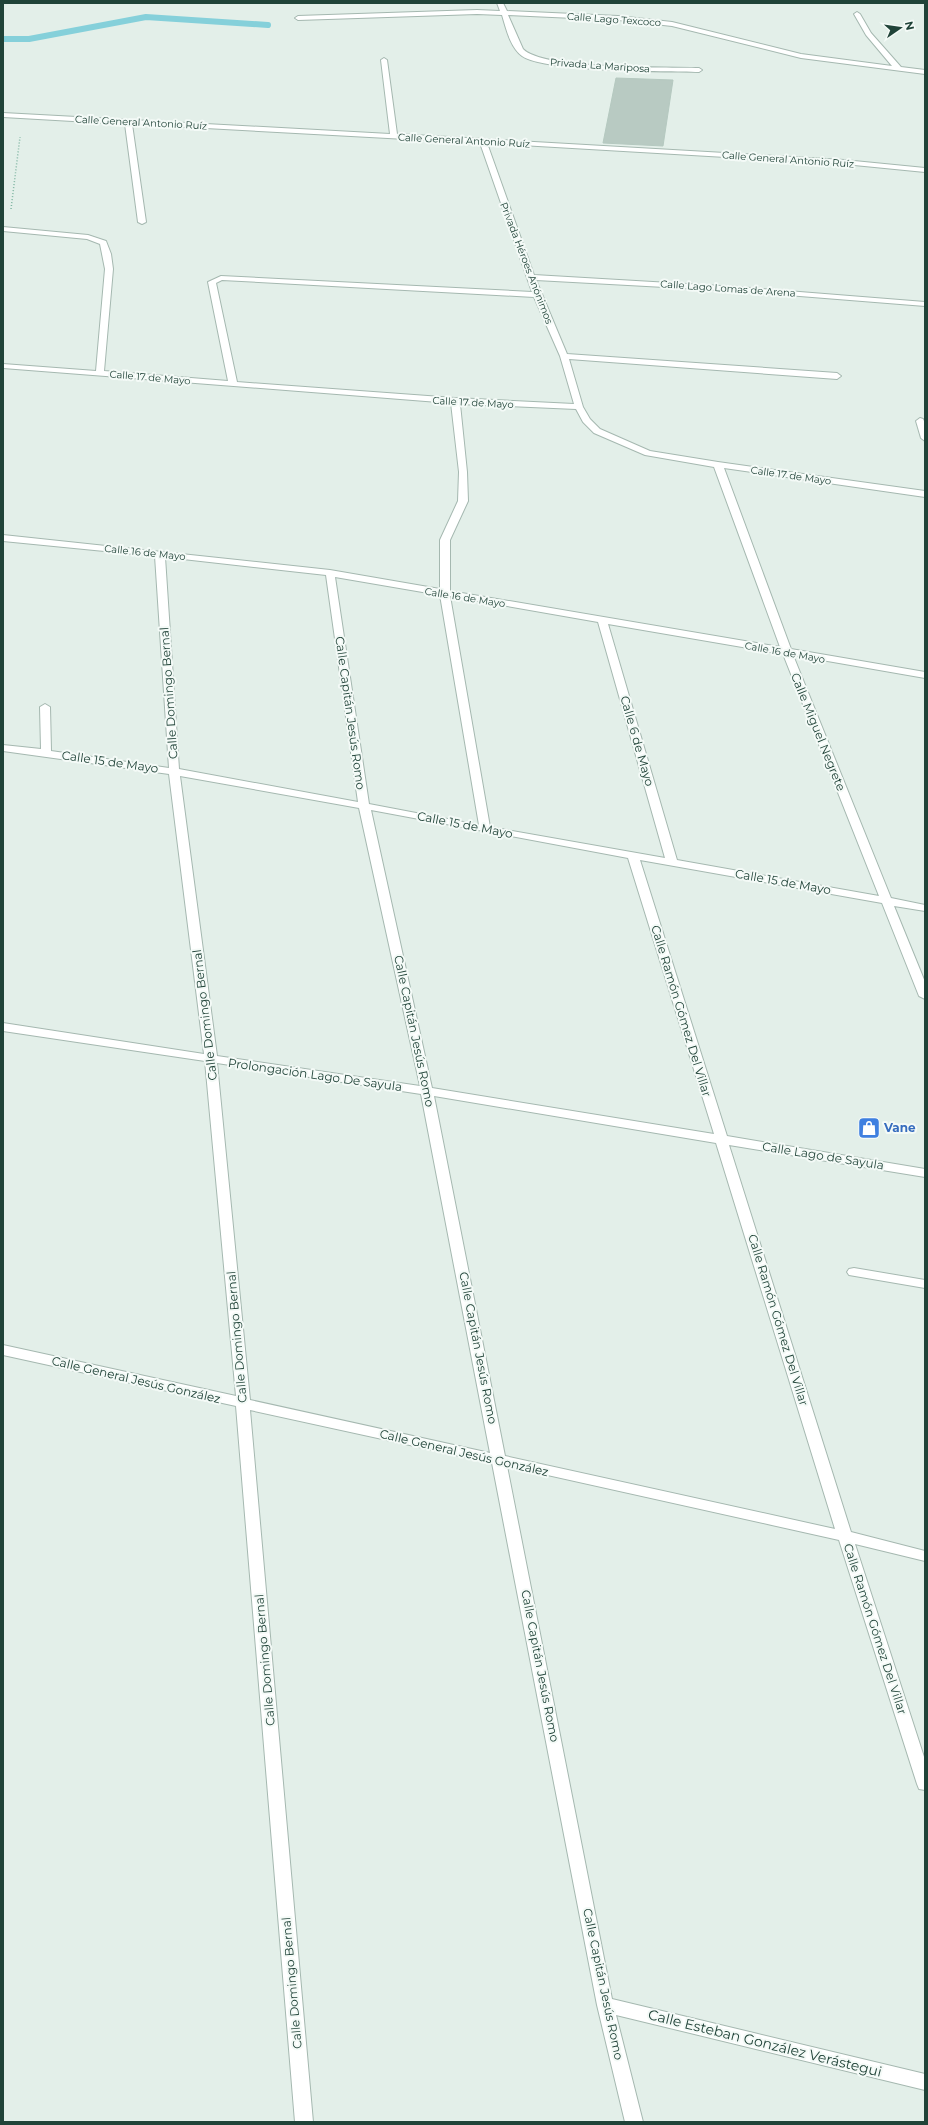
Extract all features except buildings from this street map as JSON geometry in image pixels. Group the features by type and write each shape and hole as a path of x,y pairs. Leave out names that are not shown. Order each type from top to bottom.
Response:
{"street":[{"name":"Privada La Mariposa","path":"500,3 520,50 531,58 572,64 699,70"},
{"name":"Calle Lago Texcoco","path":"298,18 370,14 505,12 618,18 665,23 801,56 925,72"},
{"path":"857,14 868,34 898,68"},
{"path":"384,60 394,136"},
{"name":"Calle General Antonio Ruíz","path":"3,115 796,159 925,170"},
{"path":"128,121 142,222"},
{"name":"Privada Héroes Anónimos","path":"483,142 537,296 564,356 579,407"},
{"path":"6,230 88,237 102,244 107,254 109,269 100,373"},
{"name":"Calle Lago Lomas de Arena","path":"531,277 738,289 925,304"},
{"path":"233,384 212,282 221,278 537,296"},
{"path":"564,356 837,376"},
{"name":"Calle 17 de Mayo","path":"3,366 455,401 579,407 586,420 598,431 648,453 718,465 925,494"},
{"path":"455,401 463,472 463,495 459,511 446,540 445,594 485,829"},
{"path":"920,421 925,438"},
{"name":"Calle Miguel Negrete","path":"718,465 787,652 925,996"},
{"name":"Calle 16 de Mayo","path":"3,538 330,573 445,594 925,675"},
{"name":"Calle Domingo Bernal","path":"160,554 174,771 211,1059 243,1403 304,2122"},
{"name":"Calle Capitán Jesús Romo","path":"330,573 364,805 427,1091 501,1462 605,2005 634,2122"},
{"name":"Calle 6 de Mayo","path":"602,620 672,862"},
{"path":"45,706 46,753"},
{"name":"Calle 15 de Mayo","path":"3,748 174,771 633,856 925,908"},
{"name":"Calle Ramón Gómez Del Villar","path":"633,856 845,1536 925,1784"},
{"name":"Prolongación Lago De Sayula","path":"3,1027 427,1091 721,1139"},
{"name":"Calle Lago de Sayula","path":"721,1139 925,1173"},
{"path":"854,1272 925,1284"},
{"name":"Calle General Jesús González","path":"3,1350 501,1462 845,1536 925,1556"},
{"name":"Calle Esteban González Verástegui","path":"605,2005 925,2082"}],"path":[{"path":"6,230 22,116"}],"waterway":[{"path":"3,39 29,39 146,17 268,25"}],"place":[{"name":"Vane","path":"869,1128"}]}
